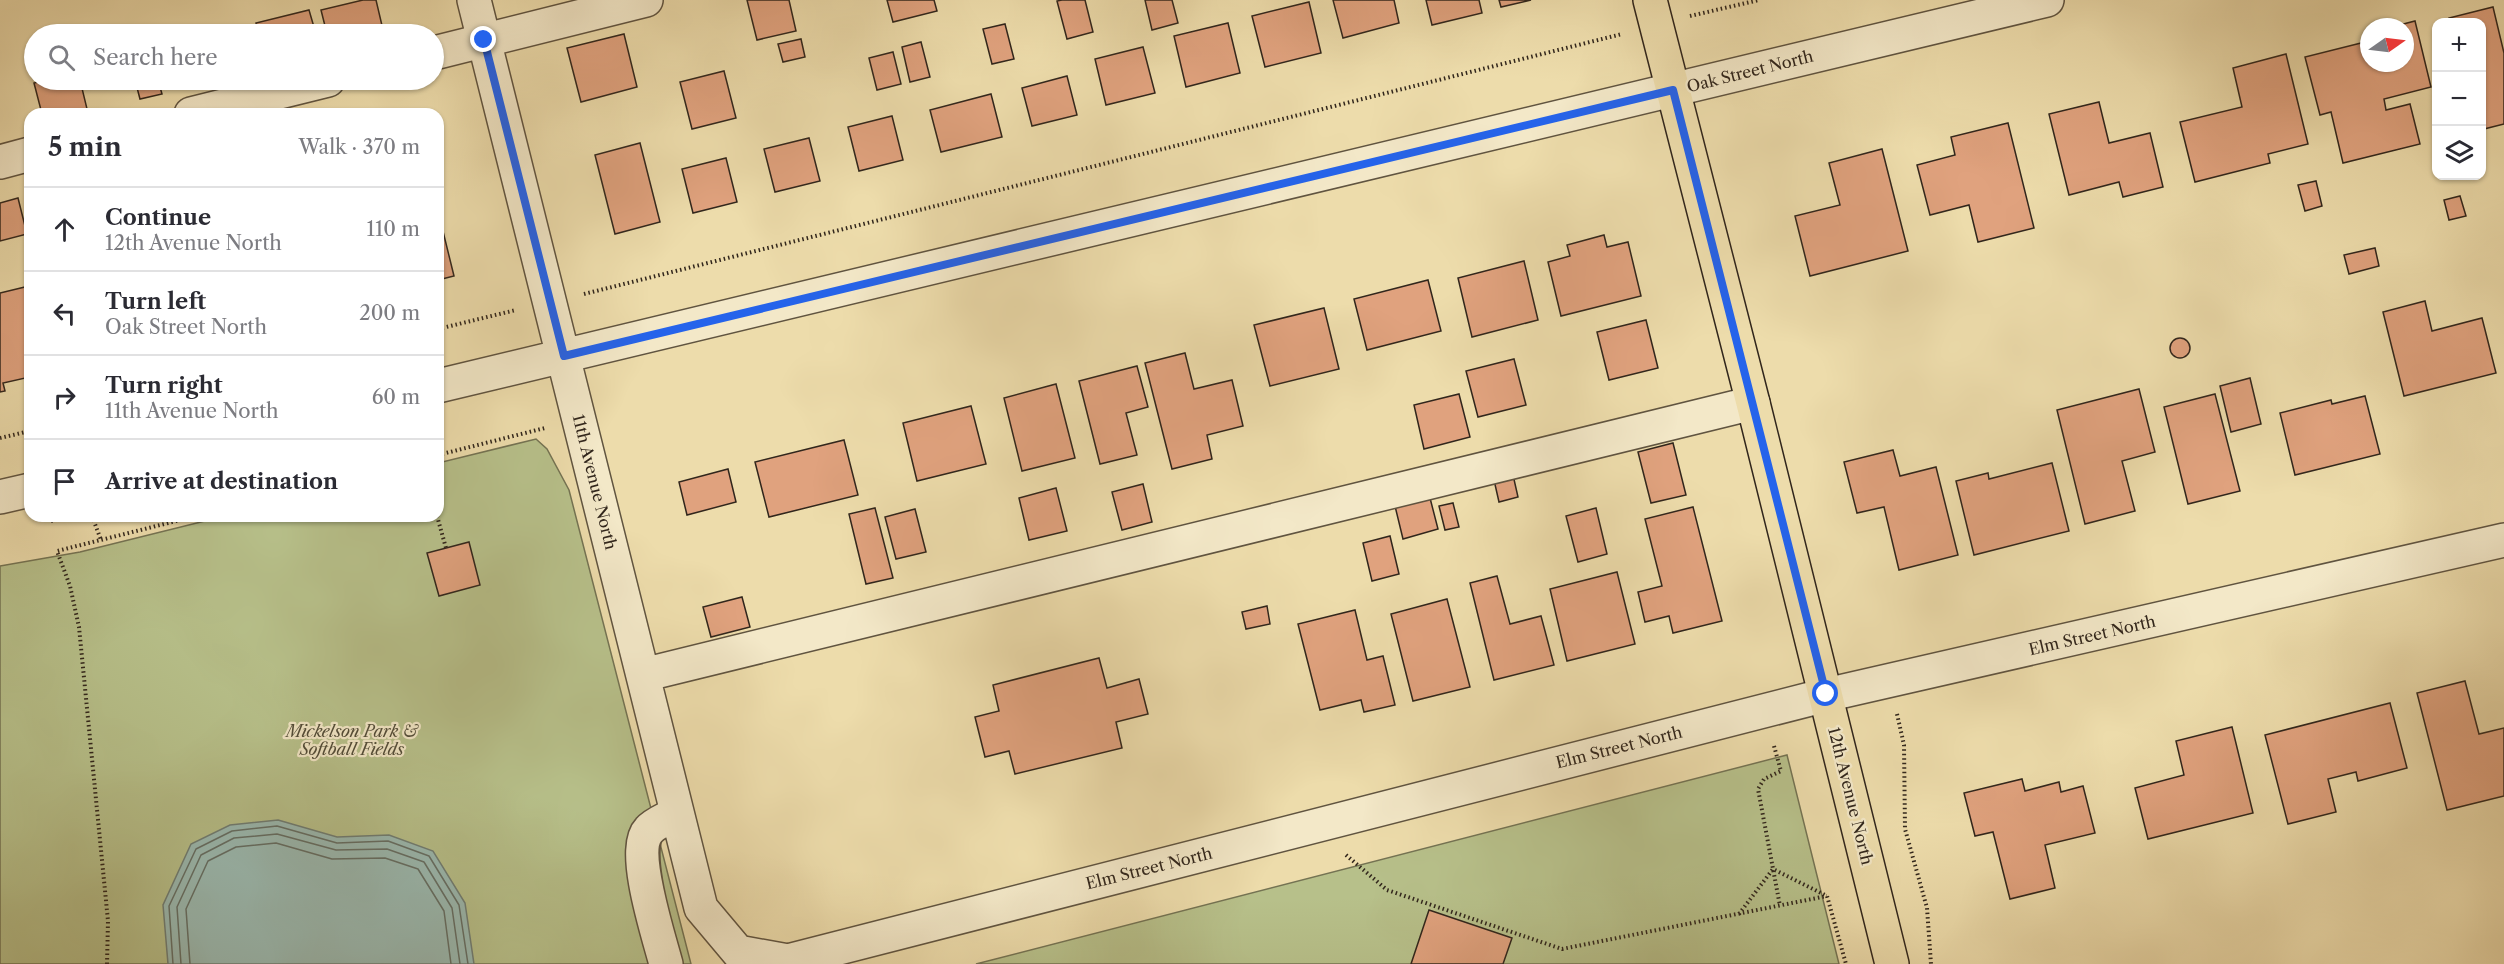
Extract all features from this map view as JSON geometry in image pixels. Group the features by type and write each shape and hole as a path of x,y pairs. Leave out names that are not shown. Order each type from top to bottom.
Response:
{"main road":[{"name":"12th Avenue North","path":"1653,13 1753,403 1892,964"}],"street":[{"name":"11th Avenue North","path":"474,0 701,908 738,952"},
{"path":"444,50 646,0"},
{"name":"Oak Street North","path":"444,385 2047,0"},
{"path":"215,108 288,90"},
{"path":"0,162 24,156"},
{"path":"643,675 1753,403"},
{"path":"0,497 24,491"},
{"name":"Elm Street North","path":"738,952 788,961 1826,694 1890,682 2504,540"},
{"path":"666,964 643,872 641,847 649,830 677,813"}],"path":[{"path":"444,328 550,302 1653,13 1759,0"},
{"path":"444,453 579,419"},
{"path":"0,438 24,432"},
{"path":"94,522 100,540"},
{"path":"107,964 108,921 79,627 70,586 57,551 172,522"},
{"path":"439,522 446,548"},
{"path":"1890,682 1904,745 1905,829 1927,908 1931,964"},
{"path":"1765,710 1781,771 1764,779 1758,789 1780,906"},
{"path":"1342,853 1387,890 1562,949 1827,896"},
{"path":"1773,868 1827,896 1846,964"},
{"path":"1738,915 1773,868"}],"green space":[{"name":"Mickelson Park & Softball Fields","path":"536,439 547,449 569,490 691,964 0,964 0,566 80,552 201,522 444,522 444,462"},
{"path":"1787,755 1839,964 976,964"}],"water":[{"path":"278,820 337,837 389,835 433,851 465,903 474,964 168,964 163,905 191,844 230,825"}],"building":[{"path":"363,0 376,0 382,24 324,24 321,10"},
{"path":"747,0 789,0 796,31 757,40"},
{"path":"887,0 934,0 937,11 893,22"},
{"path":"1085,0 1093,32 1067,39 1057,1"},
{"path":"1145,0 1172,0 1178,23 1152,30"},
{"path":"1333,0 1394,0 1399,23 1343,38"},
{"path":"1426,0 1479,0 1482,13 1432,25"},
{"path":"1499,0 1531,0 1501,7"},
{"path":"1309,2 1321,53 1265,67 1252,16"},
{"path":"2493,7 2504,53 2504,124 2486,128 2486,18 2449,18"},
{"path":"309,10 313,24 256,24"},
{"path":"2414,21 2431,87 2384,99 2386,110 2410,104 2420,144 2343,163 2331,112 2320,115 2305,57 2360,43 2360,72 2414,72"},
{"path":"1228,23 1240,73 1186,87 1174,36"},
{"path":"1005,24 1014,59 992,64 983,29"},
{"path":"624,34 637,87 581,102 567,48"},
{"path":"801,39 805,57 783,62 778,44"},
{"path":"921,42 930,77 910,82 902,47"},
{"path":"1143,47 1155,93 1106,105 1095,59"},
{"path":"893,52 901,84 877,90 869,58"},
{"path":"2286,54 2308,144 2268,154 2270,163 2195,182 2180,122 2242,107 2233,68"},
{"path":"724,71 736,118 692,129 680,82"},
{"path":"1067,76 1077,115 1032,126 1022,88"},
{"path":"36,90 82,90 87,108 40,108"},
{"path":"138,90 161,90 162,94 140,99"},
{"path":"991,94 1002,137 941,152 930,110"},
{"path":"2099,102 2109,143 2150,133 2163,187 2123,197 2119,182 2069,195 2049,114"},
{"path":"892,116 903,160 859,171 848,127"},
{"path":"2008,123 2034,228 1978,242 1969,205 1930,215 1917,165 1955,155 1951,137"},
{"path":"809,138 820,181 775,192 764,149"},
{"path":"640,143 660,222 615,234 595,155"},
{"path":"1882,149 1908,251 1810,276 1795,216 1840,205 1829,163"},
{"path":"726,158 737,202 693,213 682,169"},
{"path":"2316,181 2322,206 2305,211 2298,185"},
{"path":"2460,196 2466,216 2449,220 2444,200"},
{"path":"18,198 24,222 24,235 0,241 0,203"},
{"path":"444,235 454,276 444,278"},
{"path":"1604,235 1607,247 1628,242 1641,296 1561,316 1548,262 1570,256 1567,245"},
{"path":"2375,248 2379,266 2349,274 2344,255"},
{"path":"1524,261 1538,320 1472,337 1458,278"},
{"path":"1428,280 1441,331 1367,350 1354,299"},
{"path":"24,287 24,378 3,383 5,391 0,392 0,293"},
{"path":"2425,301 2432,331 2482,318 2496,373 2404,396 2383,312"},
{"path":"1324,308 1339,369 1270,386 1254,325"},
{"path":"1646,320 1658,368 1609,380 1597,332"},
{"path":"2176,338 2184,338 2190,344 2190,352 2184,358 2176,358 2170,352 2170,344"},
{"path":"1185,353 1194,389 1232,380 1243,426 1207,435 1212,459 1172,469 1145,363"},
{"path":"1514,359 1526,405 1478,417 1466,371"},
{"path":"1137,366 1148,407 1126,413 1137,455 1100,464 1079,381"},
{"path":"2250,378 2261,424 2231,432 2220,386"},
{"path":"1056,384 1075,458 1022,471 1004,398"},
{"path":"2139,389 2155,452 2122,461 2135,511 2085,524 2057,410"},
{"path":"1459,394 1470,437 1424,449 1414,405"},
{"path":"2215,394 2240,491 2188,504 2164,407"},
{"path":"2365,396 2380,454 2295,475 2280,413 2331,400 2332,404"},
{"path":"971,406 986,464 917,481 903,423"},
{"path":"844,440 858,495 769,517 755,462"},
{"path":"1673,443 1686,495 1651,503 1638,452"},
{"path":"1893,450 1900,476 1936,467 1958,555 1899,570 1884,507 1857,513 1844,462"},
{"path":"2052,463 2069,531 1974,555 1956,481 1988,473 1989,479"},
{"path":"728,469 736,502 687,515 679,482"},
{"path":"1513,475 1518,497 1499,502 1494,480"},
{"path":"1143,484 1152,522 1122,530 1112,492"},
{"path":"1056,488 1067,531 1029,540 1019,498"},
{"path":"1430,498 1438,529 1403,539 1395,506"},
{"path":"1453,503 1459,527 1445,530 1439,506"},
{"path":"1693,507 1722,621 1673,633 1669,616 1645,622 1638,592 1662,586 1645,519"},
{"path":"875,508 893,578 866,584 849,514"},
{"path":"1596,508 1607,554 1578,562 1566,516"},
{"path":"915,509 926,552 896,559 885,517"},
{"path":"1390,536 1399,574 1372,581 1363,543"},
{"path":"469,542 480,585 439,596 427,553"},
{"path":"1617,572 1635,644 1567,661 1550,589"},
{"path":"1497,576 1510,624 1541,616 1554,665 1494,680 1470,583"},
{"path":"742,597 750,627 711,637 703,607"},
{"path":"1447,599 1470,687 1413,701 1391,614"},
{"path":"1267,606 1270,624 1246,629 1242,612"},
{"path":"1355,610 1367,660 1383,656 1395,705 1364,712 1361,700 1320,710 1298,624"},
{"path":"1099,658 1107,688 1139,679 1148,714 1116,722 1122,748 1015,774 1009,751 985,757 975,717 999,711 993,685"},
{"path":"2465,681 2479,734 2504,728 2504,796 2447,810 2417,693"},
{"path":"2390,703 2407,768 2358,781 2356,772 2328,779 2336,812 2288,824 2265,735"},
{"path":"2232,727 2253,813 2148,839 2135,788 2184,775 2176,741"},
{"path":"2022,779 2025,791 2059,782 2061,792 2083,786 2095,833 2045,845 2055,888 2010,899 1993,832 1975,836 1964,793"},
{"path":"1429,910 1512,938 1503,964 1411,964"}],"route":[{"path":"484,40 564,356 1673,90 1826,694"}]}
